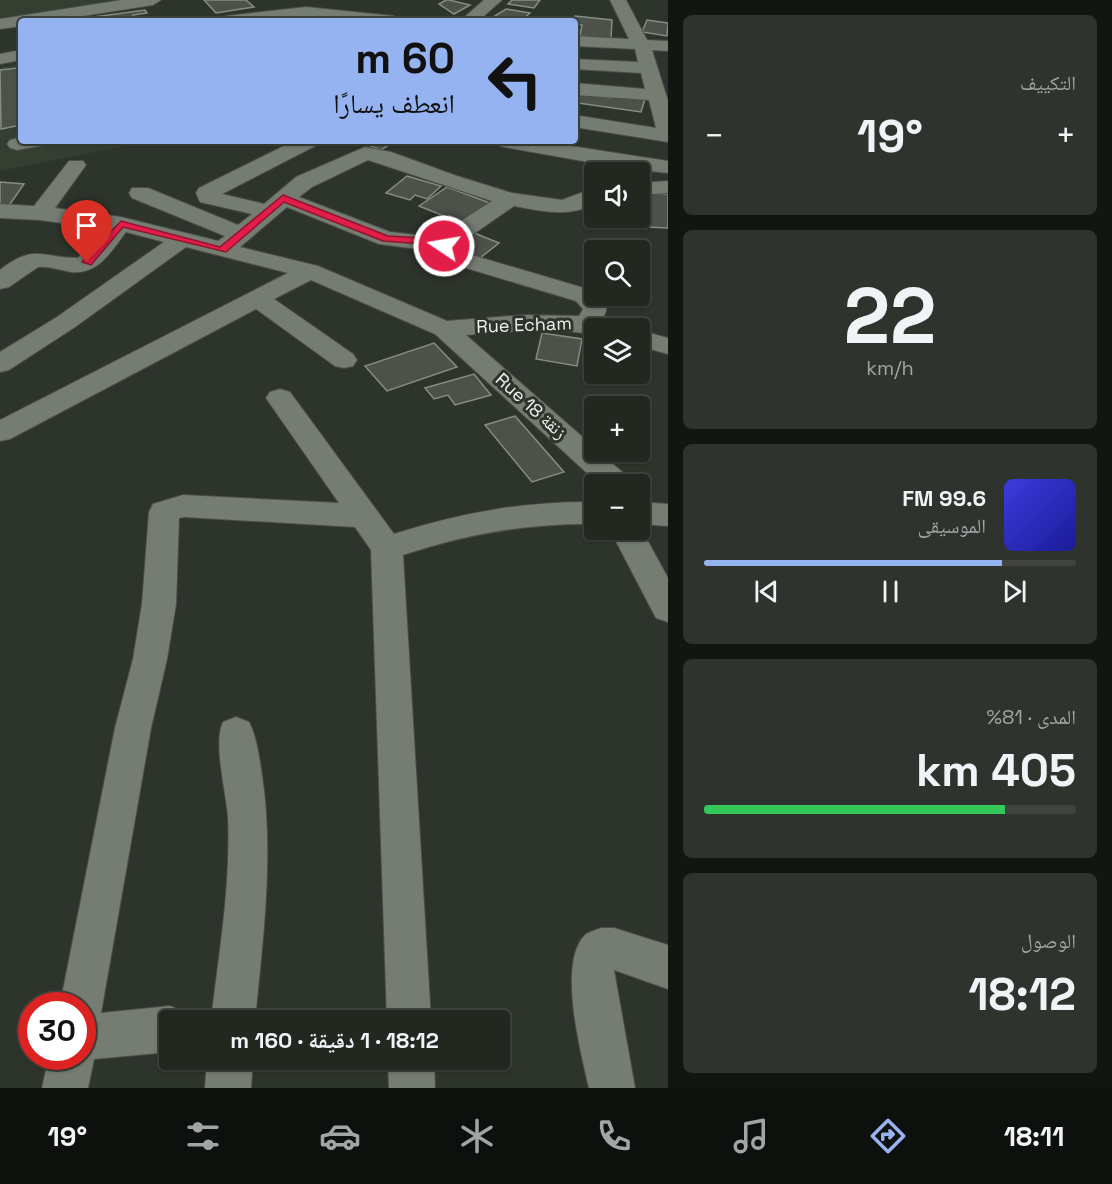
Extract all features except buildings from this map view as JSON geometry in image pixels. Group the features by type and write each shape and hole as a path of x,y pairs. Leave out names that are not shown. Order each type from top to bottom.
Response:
{"street":[{"path":"38,18 153,0"},
{"path":"472,18 494,0"},
{"path":"578,122 668,135 642,45 625,18 618,0"},
{"path":"253,18 306,12 363,18"},
{"path":"0,24 18,21"},
{"path":"578,41 668,46"},
{"path":"0,59 18,56"},
{"path":"578,64 647,68"},
{"path":"578,89 656,95"},
{"path":"303,144 264,162 207,193 208,197 223,201 275,204 387,239 423,241 444,246"},
{"path":"346,144 365,153 384,156 510,199 562,207 574,206 584,200"},
{"path":"524,144 622,162 668,167"},
{"path":"222,250 304,182 365,153"},
{"path":"264,162 304,182"},
{"path":"40,213 76,165"},
{"path":"650,188 668,187"},
{"path":"140,193 240,234"},
{"path":"510,199 446,240 444,246 447,253 585,296 594,303 596,318"},
{"path":"0,211 40,213 121,224 310,271 444,329"},
{"path":"0,282 17,268 36,260 46,259 77,265 87,262 121,224"},
{"path":"0,364 66,322 181,240"},
{"path":"0,432 310,271"},
{"path":"257,298 344,360"},
{"name":"Rue Echam","path":"444,329 584,321"},
{"name":"Rue 18 زنقة","path":"444,329 606,474"},
{"path":"650,341 668,346"},
{"path":"280,398 387,548 409,1010"},
{"path":"84,992 133,728 150,659 159,603 164,512 183,506 366,516"},
{"path":"387,548 460,524 496,517 584,513"},
{"path":"650,538 668,609"},
{"path":"234,1010 245,903 248,835 244,783 236,733"},
{"path":"612,1088 604,1052 592,971 595,957 601,950 614,950 668,967"},
{"path":"96,1037 159,1030"},
{"path":"65,1088 69,1070"},
{"path":"228,1088 229,1070"},
{"path":"411,1070 412,1088"}],"shaded area":[{"path":"0,0 132,0 0,19"},
{"path":"18,64 18,144 135,144 0,171 0,67"}],"route":[{"path":"87,262 121,224 222,250 283,198 387,239 423,241 444,246"}]}
